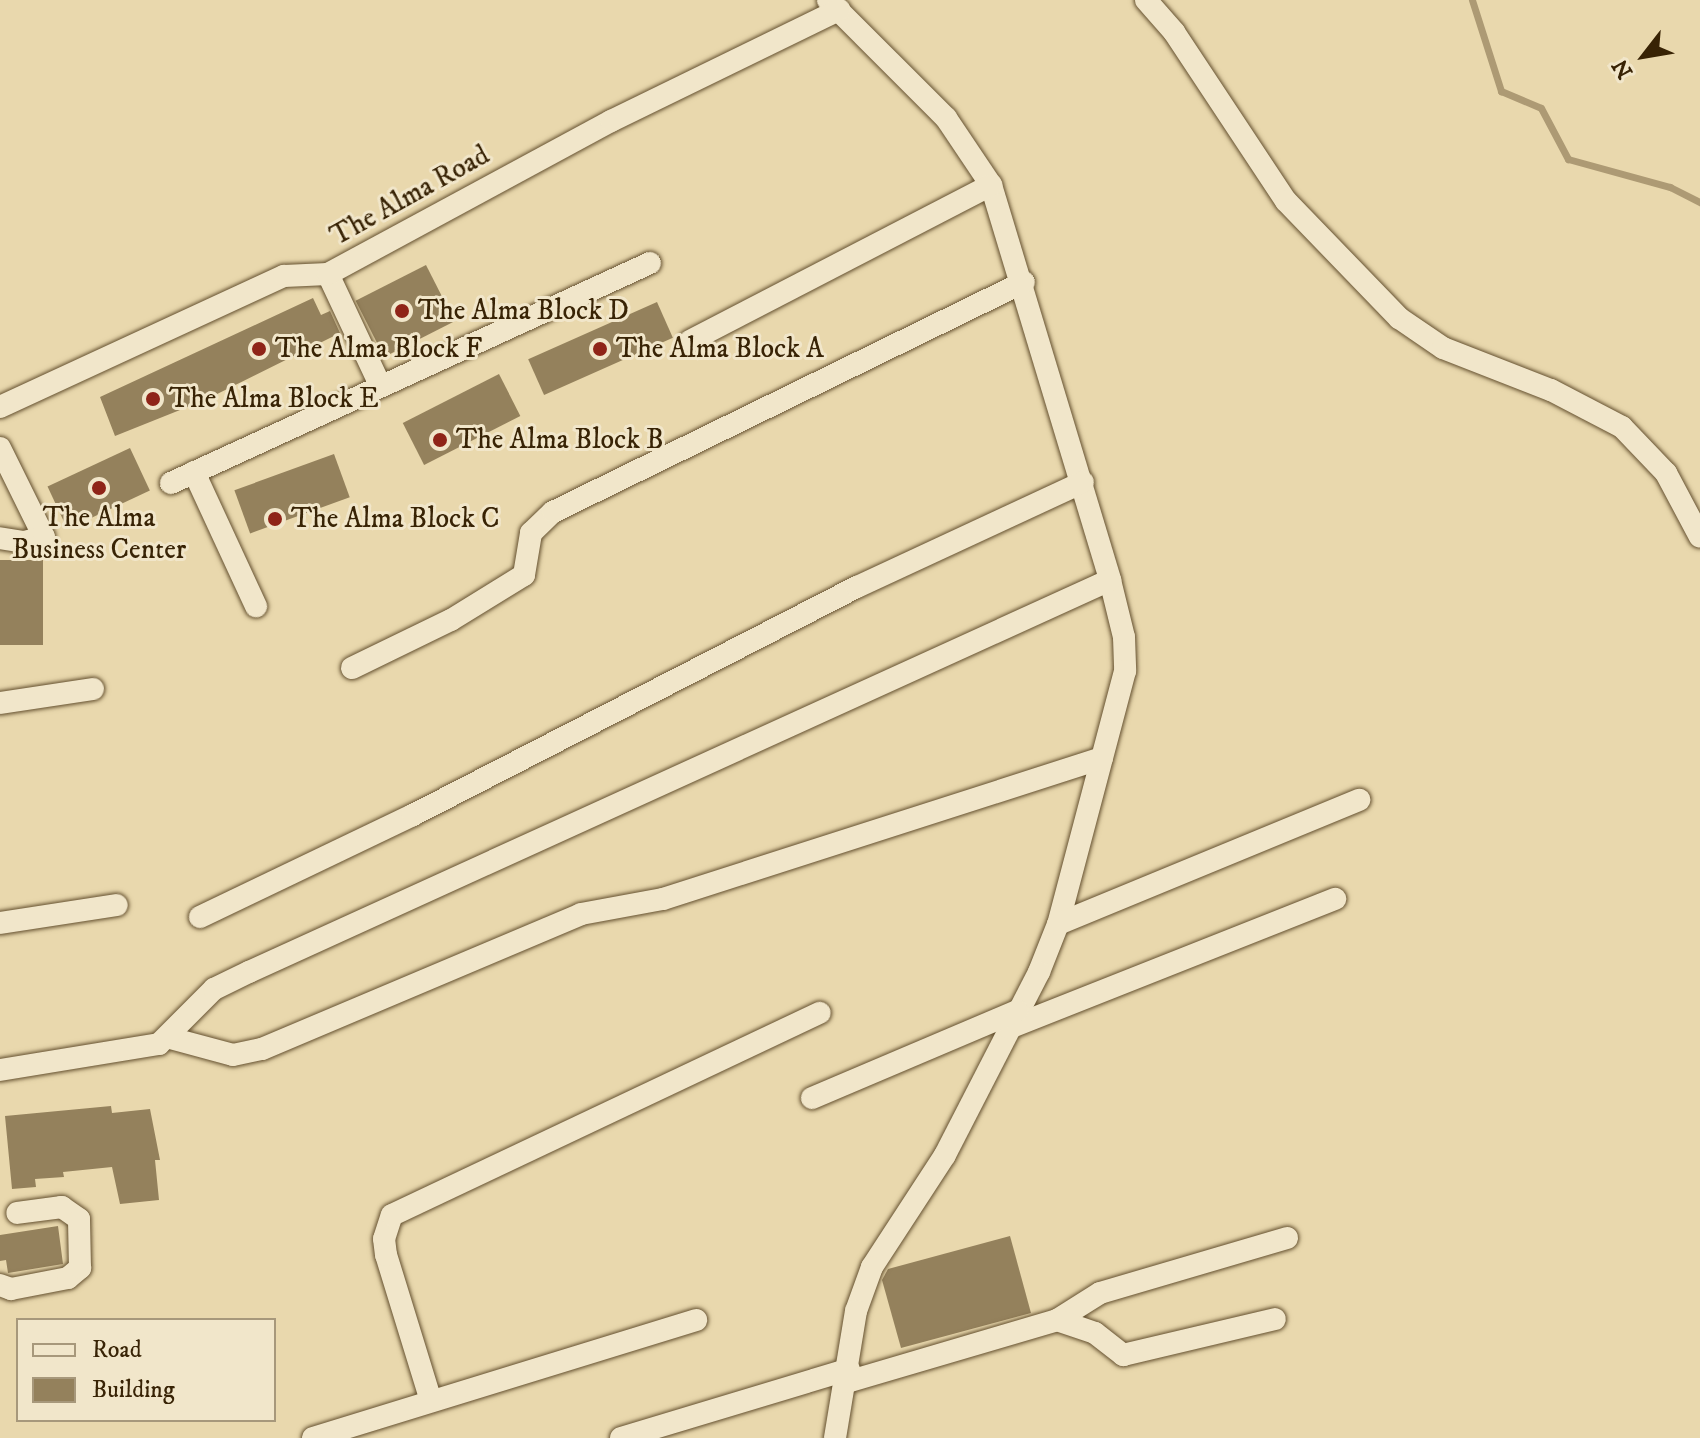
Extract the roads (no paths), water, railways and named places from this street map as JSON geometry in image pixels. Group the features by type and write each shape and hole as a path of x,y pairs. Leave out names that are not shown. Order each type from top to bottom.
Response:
{"street":[{"path":"1146,0 1174,32 1286,201 1399,318 1443,348 1551,390 1622,427 1666,473 1700,537"},
{"path":"834,5 946,118 991,185 1024,282 1083,482 1124,637 1125,671 1058,924 945,1155 872,1267 856,1311 848,1376 835,1438"},
{"name":"The Alma Road","path":"0,407 284,276 328,274 834,5"},
{"path":"690,341 991,185"},
{"path":"171,483 650,263"},
{"path":"328,274 380,385"},
{"path":"352,668 451,620 524,575 531,533 553,512 1024,282"},
{"path":"0,448 44,537 24,542 0,538"},
{"path":"194,472 256,606"},
{"path":"200,917 427,808 857,587 1083,482"},
{"path":"0,1070 139,1050 170,1038 195,1007 226,983 1110,580"},
{"path":"0,703 93,689"},
{"path":"170,1038 233,1055 262,1049 581,914 663,899 1102,758"},
{"path":"1058,924 1359,800"},
{"path":"812,1098 1335,899"},
{"path":"0,923 117,905"},
{"path":"431,1401 386,1255 384,1239 392,1215 820,1013"},
{"path":"0,1285 11,1289 68,1278 80,1268 79,1219 62,1207 17,1213"},
{"path":"621,1438 1057,1320 1100,1293 1287,1238"},
{"path":"1057,1320 1095,1333 1109,1349 1123,1355 1275,1319"},
{"path":"313,1438 696,1320"}],"waterway":[{"path":"1472,0 1501,91 1541,108 1568,159 1670,187 1700,202"}],"place":[{"name":"The Alma Block D","path":"402,311"},
{"name":"The Alma Block F","path":"259,349"},
{"name":"The Alma Block A","path":"600,349"},
{"name":"The Alma Block E","path":"153,399"},
{"name":"The Alma Block B","path":"440,440"},
{"name":"The Alma Business Center","path":"99,488"},
{"name":"The Alma Block C","path":"275,519"}]}
